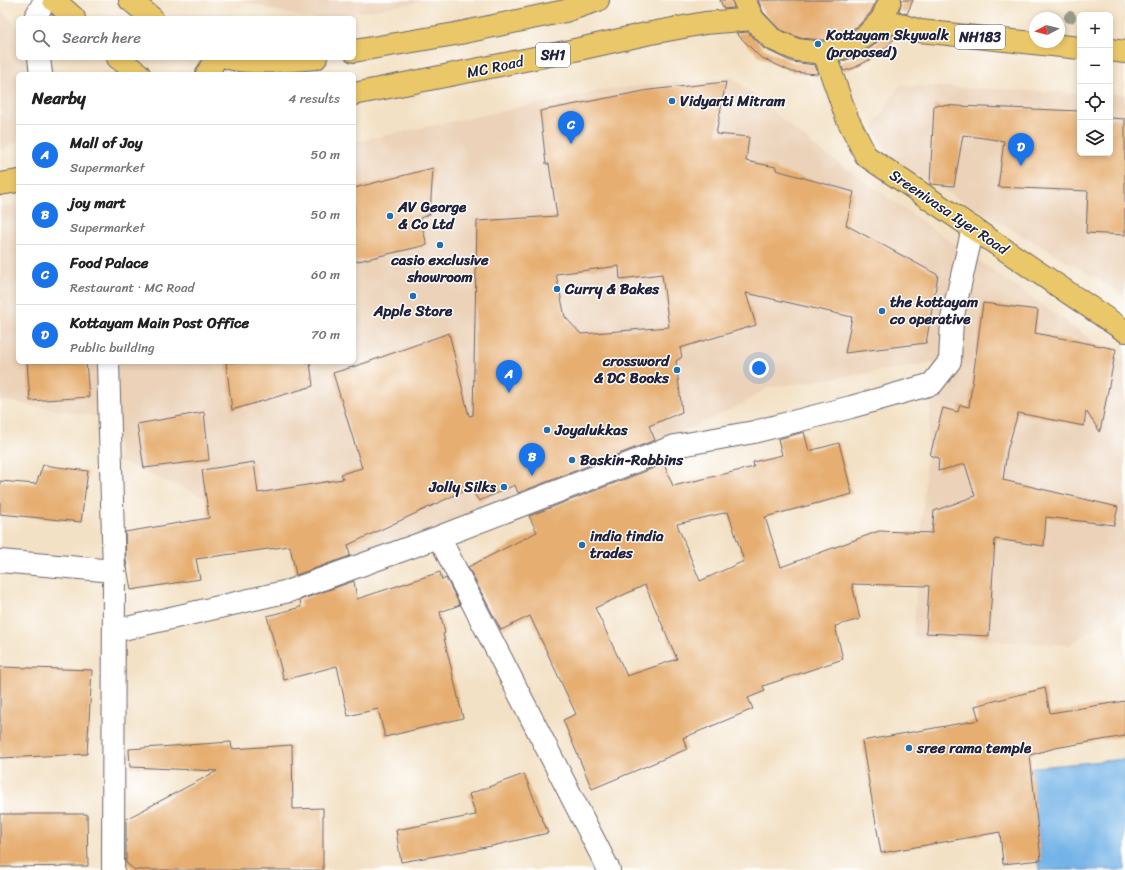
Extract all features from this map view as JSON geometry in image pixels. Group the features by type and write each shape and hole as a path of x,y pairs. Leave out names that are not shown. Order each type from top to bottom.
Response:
{"main road":[{"path":"54,0 72,16"},
{"path":"130,0 150,16"},
{"path":"356,51 455,34 565,11 598,0"},
{"name":"NH183","path":"744,0 753,19 772,39 797,50 824,53 846,47 866,36 886,10 920,31 1077,48"},
{"name":"MC Road","path":"356,94 570,51 653,32 705,23 753,19"},
{"path":"1113,50 1125,52"},
{"name":"Sreenivasa Iyer Road","path":"824,53 847,118 866,156 1125,331"},
{"path":"121,60 136,72"},
{"path":"207,72 215,60"},
{"path":"236,60 264,62 290,60"},
{"path":"0,184 16,181"}],"street":[{"path":"36,16 45,0"},
{"path":"39,60 41,72"},
{"path":"114,630 289,591 439,537 675,446 754,432 932,384 950,361 952,319 973,228"},
{"path":"108,364 114,571 113,870"},
{"path":"439,537 609,870"},
{"path":"0,561 114,571"}],"shaded area":[{"path":"238,0 430,0 339,16 297,16"},
{"path":"0,9 16,26 16,60 48,60 52,64 55,72 16,72 16,142 6,148 0,149"},
{"path":"732,77 814,146 1125,364 1125,610 1069,645 913,637 934,363 767,388 742,404 558,490 350,559 119,461 114,364 356,364 356,142 609,89"},
{"path":"900,85 1077,93 1077,156 1113,156 1113,94 1125,95 1125,295 890,159 873,127"},
{"path":"16,203 16,364 102,364 105,418 0,400 0,206"}],"water":[{"path":"1125,759 1125,870 1039,870 1026,768"}],"building":[{"path":"720,0 732,0 734,8 724,9"},
{"path":"758,0 876,0 871,12 858,26 841,35 823,40 800,38 779,29 763,12"},
{"path":"902,0 913,0 907,14 899,11"},
{"path":"748,32 763,48 767,50 792,62 815,65 818,74 792,72 760,57 736,33"},
{"path":"886,33 896,37 880,54 854,68 844,71 840,62 852,58 872,47"},
{"path":"726,82 716,134 749,137 746,161 776,167 776,170 854,192 846,225 938,275 926,343 845,353 852,317 746,293 756,325 680,348 682,357 676,361 682,412 649,426 655,440 518,493 515,485 479,501 470,488 348,545 350,556 296,575 290,546 196,559 200,579 131,590 126,561 125,532 209,518 202,470 254,462 258,493 343,479 341,474 362,468 333,373 449,333 469,416 473,415 477,221 557,216 549,164 546,164 540,111 649,90","holes":["619,266 620,279 662,274 669,327 581,334 565,317 556,274"]},
{"path":"934,105 1077,111 1077,156 1113,156 1113,118 1125,119 1125,235 1086,233 1088,191 998,187 1004,141 963,135 954,186 930,184"},
{"name":"AV George & Co Ltd","path":"433,168 430,214 420,218 427,245 356,262 356,187"},
{"path":"983,303 1038,310 1035,333 1116,349 1100,432 1086,411 1084,426 1018,413 1007,451 1003,480 1118,507 1114,525 1046,517 1044,546 995,539 989,636 926,633 929,586 852,584 860,619 835,626 843,659 763,686 765,691 748,698 753,709 683,738 687,749 592,789 563,720 576,714 530,616 501,630 468,567 537,532 529,516 664,464 673,486 754,467 753,462 782,455 778,439 804,432 809,451 839,443 852,494 765,517 781,567 879,531 932,533 934,511 975,496 965,464 938,471 939,458 930,455 943,408 958,412 960,405 969,407","holes":["728,512 744,561 700,581 677,524","645,585 677,659 627,676 595,608"]},
{"path":"27,364 86,364 89,397 30,401"},
{"path":"226,364 310,364 313,386 232,410"},
{"path":"204,412 209,460 144,468 137,424"},
{"path":"43,465 88,471 81,522 0,514 0,481 36,484"},
{"path":"440,572 442,580 446,578 460,605 440,612 445,633 443,634 463,718 385,737 378,709 348,716 337,666 284,680 267,616 301,607 300,600 354,581 357,599"},
{"path":"0,667 92,670 87,754 0,758"},
{"path":"1045,688 1050,713 1125,701 1125,736 1055,748 1030,755 1041,860 1003,864 1000,832 881,853 862,741 979,720 975,706"},
{"path":"231,742 232,749 292,745 293,809 323,808 323,870 135,870 126,863 126,819 217,771 130,767 129,749"},
{"path":"524,774 548,833 492,846 401,862 396,830 476,815 469,794"},
{"path":"0,814 87,814 88,866 0,867"}],"place":[{"name":"Kottayam Skywalk (proposed)","path":"818,44"},
{"name":"Vidyarti Mitram","path":"672,101"},
{"name":"Food Palace","path":"571,144"},
{"name":"Kottayam Main Post Office","path":"1021,166"},
{"name":"AV George & Co Ltd","path":"390,216"},
{"name":"casio exclusive showroom","path":"440,245"},
{"name":"Curry & Bakes","path":"557,289"},
{"name":"Apple Store","path":"413,296"},
{"name":"the kottayam co operative","path":"882,311"},
{"name":"crossword & DC Books","path":"677,370"},
{"name":"Mall of Joy","path":"509,393"},
{"name":"Joyalukkas","path":"547,430"},
{"name":"Baskin-Robbins","path":"572,460"},
{"name":"joy mart","path":"532,476"},
{"name":"Jolly Silks","path":"504,487"},
{"name":"india tindia trades","path":"582,545"},
{"name":"sree rama temple","path":"909,748"}]}
